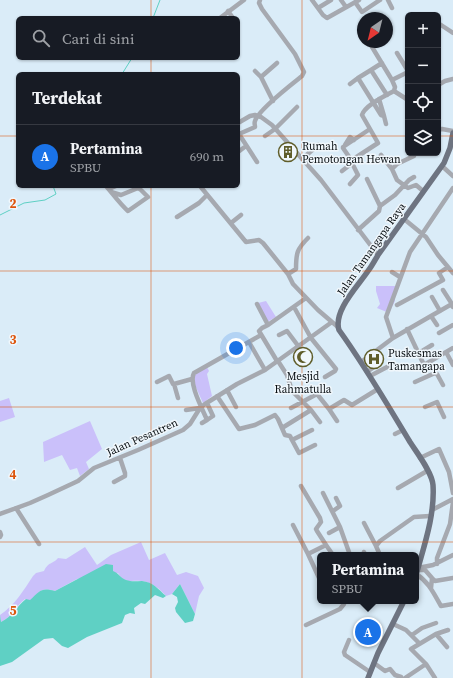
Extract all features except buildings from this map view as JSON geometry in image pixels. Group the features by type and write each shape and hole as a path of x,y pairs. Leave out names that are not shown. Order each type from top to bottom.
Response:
{"main road":[{"name":"Jalan Tamangapa Raya","path":"338,327 339,319 347,299 442,166 450,148 453,132"},
{"path":"338,327 369,374 420,458 433,483 431,513 419,564"},
{"path":"368,678 403,604"}],"street":[{"path":"222,16 244,0"},
{"path":"312,0 327,18 357,1 362,12 380,0"},
{"path":"318,8 331,0"},
{"path":"342,0 346,8"},
{"path":"388,0 392,8"},
{"path":"240,134 255,127 257,116 302,76 304,72 295,54 262,9 258,1"},
{"path":"228,11 232,16"},
{"path":"441,25 453,33"},
{"path":"373,48 392,80 394,89"},
{"path":"396,53 405,66"},
{"path":"261,77 277,63"},
{"path":"350,84 382,63"},
{"path":"371,70 387,95"},
{"path":"255,71 261,77 273,101"},
{"path":"392,80 405,73"},
{"path":"358,78 381,115 384,116"},
{"path":"440,84 453,79"},
{"path":"342,171 378,143 362,113 397,86 405,98"},
{"path":"379,99 386,124"},
{"path":"265,136 275,129 297,107"},
{"path":"240,122 250,116 257,116 275,129 337,201 378,255"},
{"path":"350,184 358,175 343,148 370,129"},
{"path":"441,129 453,132"},
{"path":"240,136 257,162"},
{"path":"302,159 318,145"},
{"path":"240,150 246,146"},
{"path":"381,155 392,169 397,180 410,188 416,185 423,191"},
{"path":"392,169 397,164 414,156"},
{"path":"442,166 453,176"},
{"path":"358,230 378,211 380,206 414,177"},
{"path":"366,179 380,206"},
{"path":"138,188 142,190 148,198 128,211 109,189 121,194 138,188"},
{"path":"202,188 246,242 258,240 263,243 288,274 293,284 338,327"},
{"path":"394,338 386,317 400,277 410,252 453,188"},
{"path":"178,217 199,203 207,195"},
{"path":"231,224 241,215"},
{"path":"397,305 443,280 439,273 451,270 438,255 430,240 404,219"},
{"path":"288,274 296,269 295,259 298,250 308,238"},
{"path":"392,272 400,277"},
{"path":"361,362 407,329 452,306 443,290"},
{"path":"432,297 440,311"},
{"path":"306,298 260,329 259,332 287,375 292,391 311,410 320,422"},
{"path":"257,304 268,325"},
{"path":"294,307 311,338 335,368 335,371 325,377"},
{"path":"431,316 437,325"},
{"name":"Jalan Pesantren","path":"0,514 30,503 78,481 94,468 183,430 195,417 200,407 227,390 265,370 332,322"},
{"path":"439,333 453,325"},
{"path":"407,329 425,365 453,348"},
{"path":"279,335 288,331 298,347"},
{"path":"207,420 200,407 192,379 194,373 261,335"},
{"path":"248,342 265,370"},
{"path":"419,353 432,345"},
{"path":"446,352 453,365"},
{"path":"369,374 389,366"},
{"path":"369,374 374,368"},
{"path":"415,382 436,373 443,385"},
{"path":"157,382 169,376 178,398"},
{"path":"173,384 192,379"},
{"path":"329,409 344,400 352,405 378,389"},
{"path":"227,390 236,407"},
{"path":"291,408 317,394 337,421"},
{"path":"217,396 239,429 275,415 286,436 290,436 299,453 315,445"},
{"path":"425,408 437,402 444,417"},
{"path":"202,423 213,416 207,403"},
{"path":"186,410 200,407"},
{"path":"282,428 311,410"},
{"path":"292,440 312,430"},
{"path":"395,434 402,430"},
{"path":"420,458 439,449 449,472 453,493"},
{"path":"114,482 125,476 126,473 120,458"},
{"path":"398,488 427,470"},
{"path":"301,486 320,518 321,522 316,529 331,552"},
{"path":"323,492 340,527 349,552"},
{"path":"333,511 340,506 336,498"},
{"path":"376,546 414,517 431,513 453,500"},
{"path":"437,564 437,558 450,524 453,500"},
{"path":"16,508 39,544"},
{"path":"364,523 379,552"},
{"path":"293,525 317,574"},
{"path":"329,533 340,527"},
{"path":"0,532 0,537"},
{"path":"308,554 326,545"},
{"path":"419,571 437,564 453,555"},
{"path":"419,571 424,570 435,581 453,578"},
{"path":"419,574 431,588 440,606 453,604"},
{"path":"431,588 432,578"},
{"path":"306,625 340,609 344,604"},
{"path":"412,635 422,628 436,623"},
{"path":"393,624 412,635 420,643"},
{"path":"435,678 426,664 411,649 436,634 448,630"},
{"path":"436,634 447,647"},
{"path":"349,640 344,652 345,656 370,672"},
{"path":"374,664 385,671 390,669 395,675 403,678 426,664"}],"shaded area":[{"path":"376,286 395,286 395,301 389,313 377,308 380,304"},
{"path":"266,301 276,317 267,322 258,303"},
{"path":"207,367 209,371 207,374 212,396 203,403 194,383 194,376"},
{"path":"9,398 15,417 0,422 0,401"},
{"path":"90,421 102,449 86,462 89,469 80,476 77,468 70,470 62,455 44,462 43,442"},
{"path":"141,542 149,560 165,553 177,575 186,572 198,576 204,588 199,596 195,614 180,584 172,594 166,596 151,584 143,581 125,580 118,573 77,579 55,591 47,589 41,591 30,601 25,599 5,620 1,622 0,615 14,602 33,576 36,573 44,571 49,564 58,558 66,559 85,547 97,565 111,555"},
{"path":"106,564 113,565 113,571 124,579 149,583 155,586 166,596 163,598 155,595 145,604 141,603 134,608 135,614 130,613 125,615 122,623 87,637 68,648 62,646 53,638 44,639 12,662 0,666 0,615 1,622 5,620 26,599 30,600 36,594 47,589 55,591"},
{"path":"180,584 195,614 193,621 185,623 176,612 175,608 178,602 177,597 172,594"}],"waterway":[{"path":"154,16 160,0"},
{"path":"123,72 131,60"},
{"path":"0,215 24,203 45,200 56,194 54,188"}],"place":[{"name":"Rumah Pemotongan Hewan","path":"288,152"},
{"name":"Mesjid Rahmatulla","path":"303,357"},
{"name":"Puskesmas Tamangapa","path":"374,359"},
{"name":"Pertamina","path":"368,632"}]}
